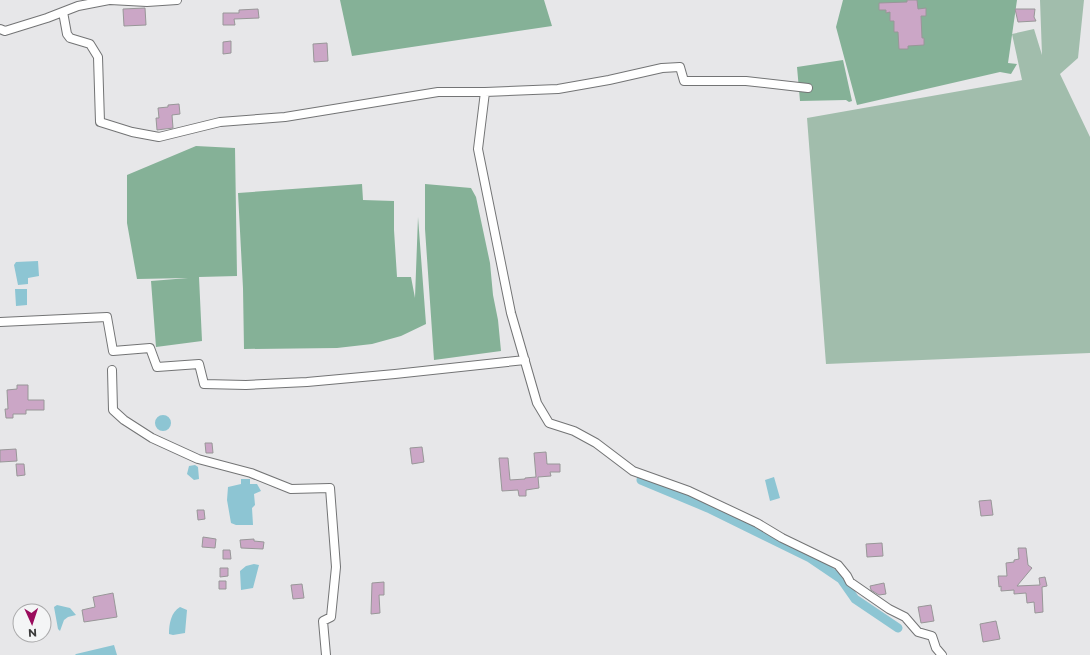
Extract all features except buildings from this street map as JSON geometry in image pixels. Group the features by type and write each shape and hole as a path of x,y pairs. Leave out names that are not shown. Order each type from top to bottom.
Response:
{"street":[{"path":"0,29 5,31 78,6 109,0 147,2 177,0"},
{"path":"63,12 67,34 70,38 90,44 98,56 100,122 132,132 159,137 220,122 285,116 438,92 558,89 609,80 662,68 680,67 684,81 746,81 808,88"},
{"path":"485,92 478,149 511,313 537,403 549,423 574,431 596,443 633,471 689,492 757,523 782,538 838,565 850,582 889,609 905,617 918,632 932,636 936,648 942,655"},
{"path":"0,322 107,317 113,351 150,348 157,367 199,364 204,384 246,385 307,382 402,374 525,360"},
{"path":"112,370 113,410 124,420 152,438 198,459 252,473 291,489 330,488 336,567 331,617 324,621 326,655"}],"green space":[{"path":"340,0 544,0 552,26 352,56"},
{"path":"843,0 1017,0 1008,63 1017,64 1011,74 1000,72 857,105 836,27"},
{"path":"1040,0 1084,0 1078,58 1060,74 1090,137 1090,353 826,364 807,118 1022,80 1012,34 1034,29 1042,55"},
{"path":"843,60 852,101 800,101 797,67"},
{"path":"196,146 235,148 237,276 199,277 202,341 156,347 151,281 188,278 137,279 127,223 127,175"},
{"path":"362,184 363,200 394,201 397,277 411,277 415,298 418,217 426,324 401,336 372,344 337,348 244,349 243,288 238,193"},
{"path":"425,184 471,188 476,197 490,263 501,351 434,360 425,229"}],"water":[{"path":"38,261 39,276 28,278 28,284 18,285 14,265 16,262"},
{"path":"15,289 27,289 27,305 16,306"},
{"path":"163,415 169,417 171,423 169,429 163,431 157,429 155,423 157,417"},
{"path":"195,465 198,467 199,479 194,480 187,474 189,466"},
{"path":"774,477 780,498 770,501 765,480"},
{"path":"241,479 250,479 250,484 257,484 261,491 254,494 255,505 252,508 253,525 236,525 231,523 227,500 228,487 241,484"},
{"path":"254,564 259,565 253,588 241,590 240,571 246,566"},
{"path":"57,605 70,608 76,615 68,617 64,620 60,631 58,629 54,607"},
{"path":"180,607 187,610 185,633 173,635 169,634 171,619 174,612"},
{"path":"114,645 117,655 75,655 76,654"}],"waterway":[{"path":"641,480 708,508 810,558 841,579 855,599 898,628"}]}
